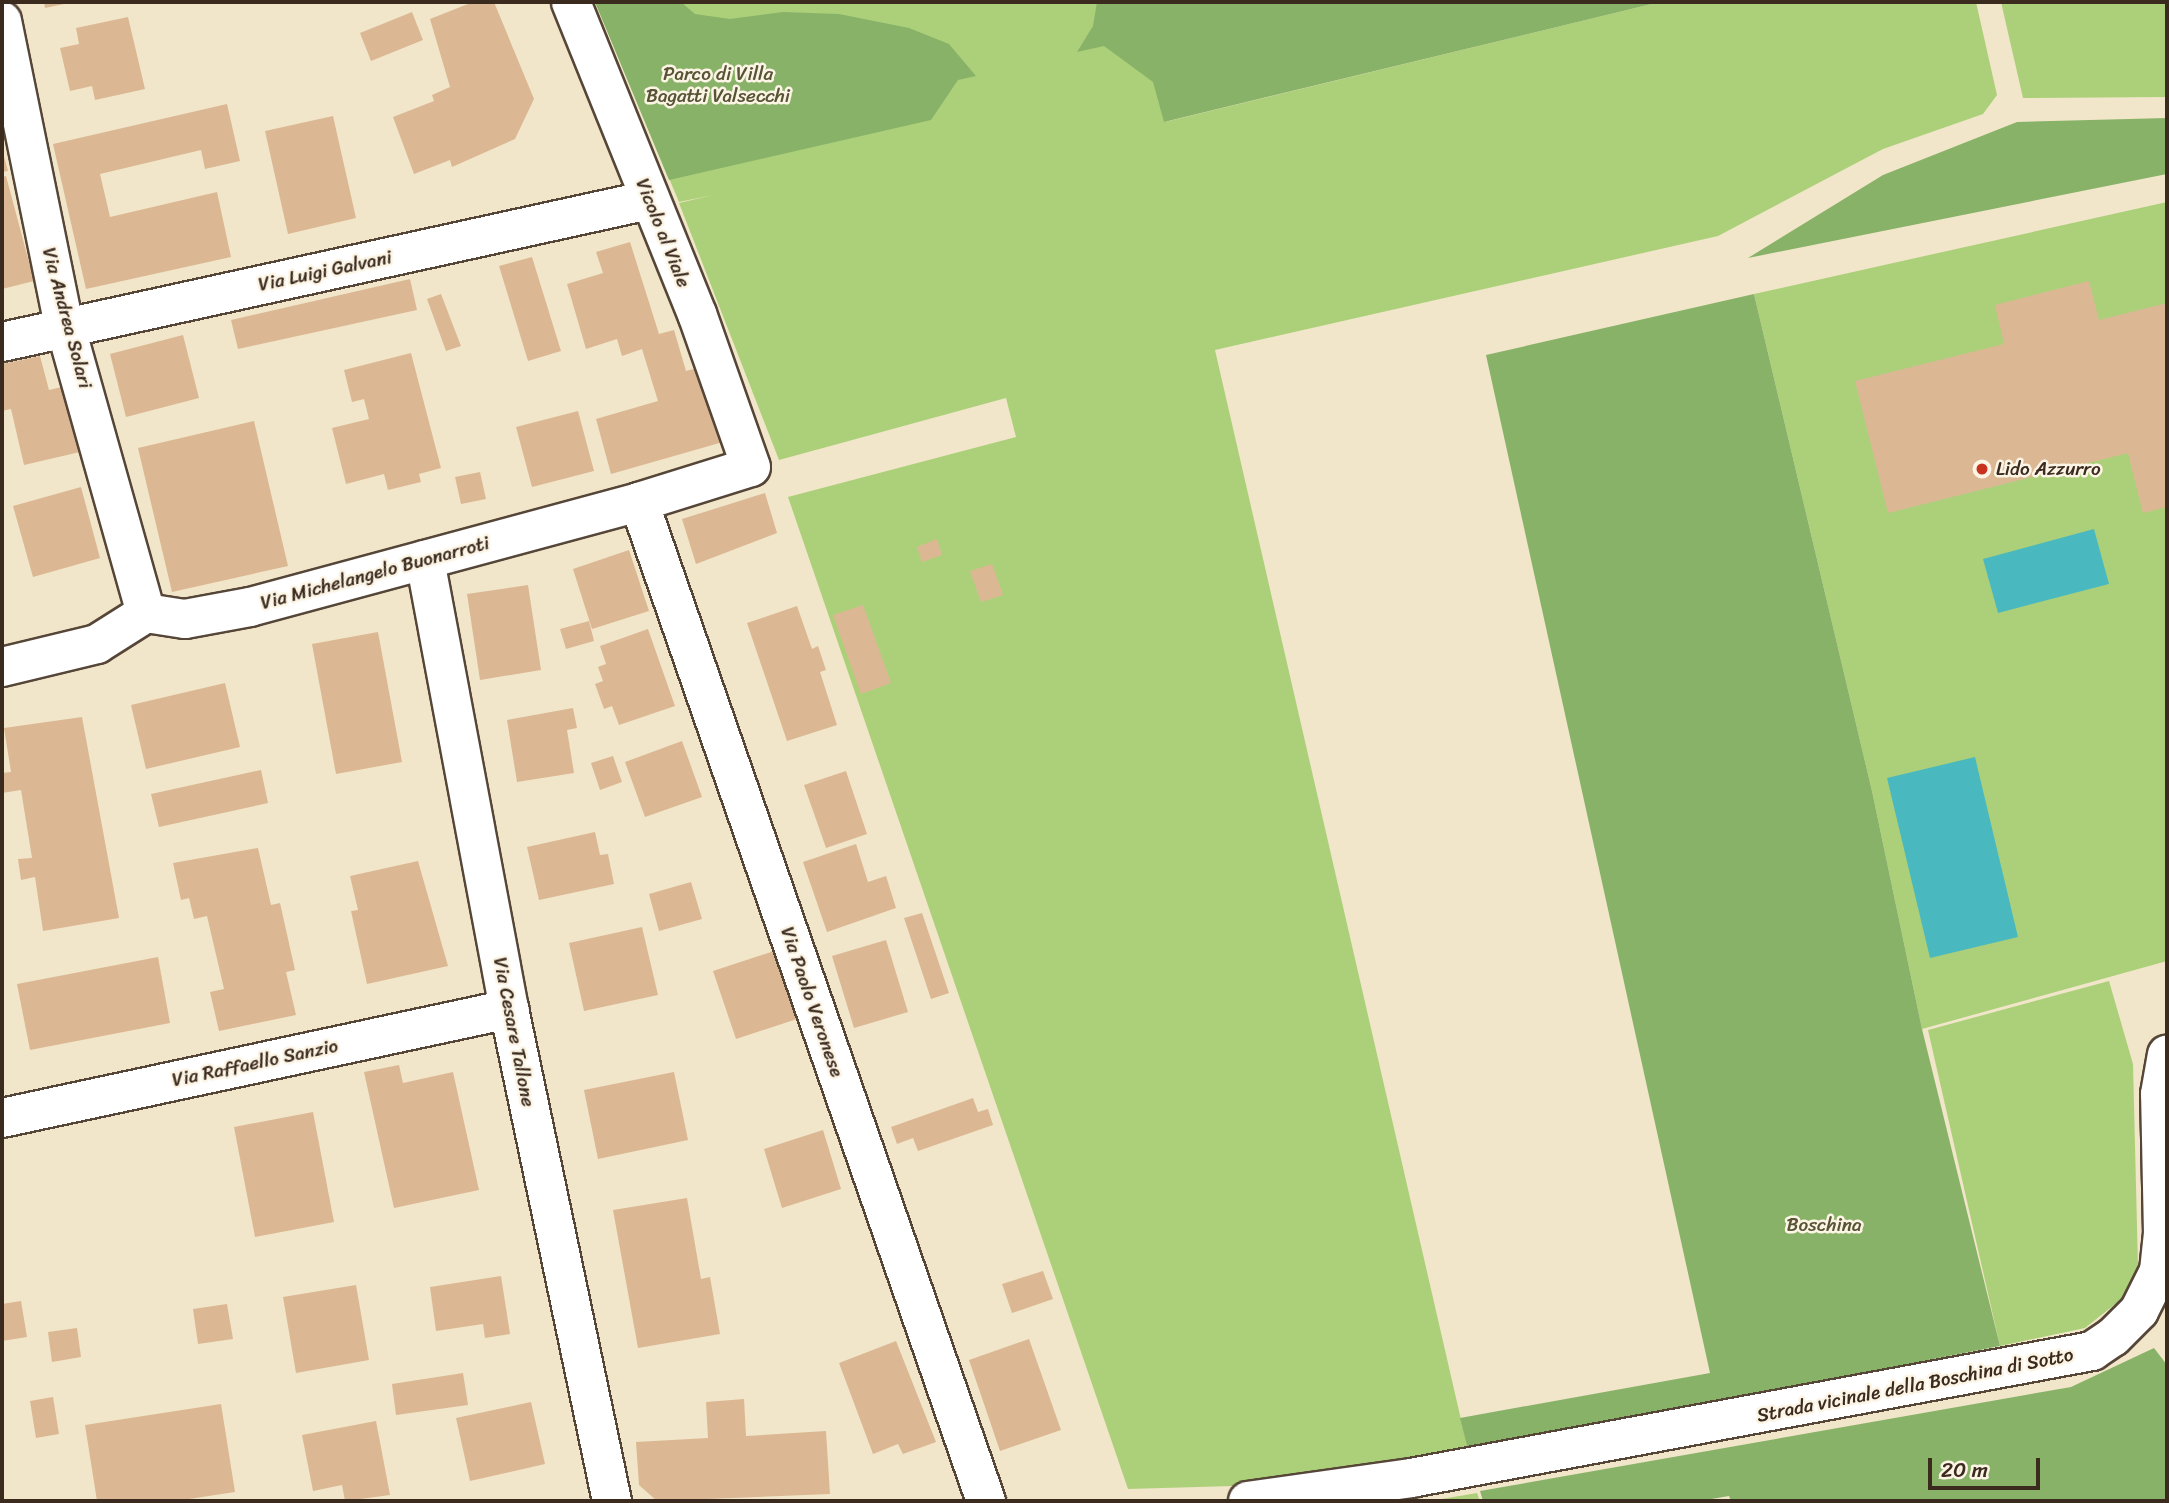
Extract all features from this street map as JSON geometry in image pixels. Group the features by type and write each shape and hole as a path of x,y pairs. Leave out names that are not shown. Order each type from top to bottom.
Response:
{"street":[{"name":"Vicolo al Viale","path":"571,2 697,314 751,467"},
{"name":"Via Andrea Solari","path":"2,20 68,328 146,613"},
{"name":"Via Luigi Galvani","path":"2,342 649,200"},
{"name":"Via Michelangelo Buonarroti","path":"146,613 164,618 198,617 425,560 639,502 751,467"},
{"name":"Via Paolo Veronese","path":"639,502 986,1501"},
{"name":"Via Cesare Tallone","path":"425,560 509,1009 612,1501"},
{"path":"2,667 97,644 146,613"},
{"name":"Via Raffaello Sanzio","path":"2,1118 509,1009"},
{"name":"Strada vicinale della Boschina di Sotto","path":"1263,1500 1459,1470 2092,1351 2113,1338 2139,1311 2159,1271 2163,1234 2160,1094 2167,1055"}],"green space":[{"name":"Parco di Villa Bagatti Valsecchi","path":"595,2 1477,2 1165,122 1660,2 1976,2 1997,95 1983,114 1883,149 1718,236 1215,350 1468,1450 1267,1485 1128,1489 788,497 1016,437 1006,398 779,460 679,203 713,195 679,202"},
{"name":"Parco di Villa Bagatti Valsecchi","path":"595,2 681,2 695,14 730,19 783,12 839,14 909,28 949,44 976,76 958,80 931,120 669,180"},
{"path":"1097,2 1660,2 1164,122 1153,82 1104,46 1077,52 1093,26"},
{"path":"2001,2 2167,2 2167,97 2023,98"},
{"path":"2167,118 2167,174 1748,258 1883,175 2017,122"},
{"name":"Lido Azzurro","path":"2167,202 2167,961 1922,1029 1872,791 1754,294"},
{"name":"Boschina","path":"1754,294 1872,791 1922,1029 2000,1346 1468,1450 1460,1418 1710,1373 1486,355"},
{"path":"2109,981 2133,1064 2138,1268 2124,1297 2085,1328 2000,1346 1928,1030"},
{"path":"2154,1348 2167,1365 2167,1501 1731,1501 1729,1496 1700,1501 1483,1501 1480,1491 2071,1387"},
{"path":"1477,1493 1480,1501 1430,1501"}],"water":[{"path":"2094,529 2109,584 1998,613 1983,559"},
{"path":"1975,757 2018,937 1930,958 1887,778"}],"building":[{"path":"44,2 69,2 69,3 45,8"},
{"path":"473,2 494,2 534,99 515,139 452,167 450,160 414,174 393,117 434,101 432,95 450,87 430,19"},
{"path":"412,12 423,40 371,61 360,33"},
{"path":"128,17 145,89 95,100 92,86 70,91 60,48 79,44 76,28"},
{"path":"227,104 240,161 205,169 201,150 100,174 110,217 217,192 231,257 86,289 53,144"},
{"path":"333,116 356,218 288,234 265,131"},
{"path":"2,149 8,171 2,172"},
{"path":"6,176 34,281 2,289 2,177"},
{"path":"630,242 659,334 674,330 686,371 712,364 723,442 611,474 596,419 658,401 642,349 622,356 617,339 586,349 567,284 603,273 596,252"},
{"path":"532,257 561,351 528,361 499,266"},
{"path":"410,279 417,310 238,349 231,320"},
{"path":"2089,281 2099,320 2167,303 2167,507 2143,513 2128,453 1888,513 1855,381 2004,344 1995,305"},
{"path":"441,294 461,346 446,351 427,299"},
{"path":"183,335 199,398 126,417 110,354"},
{"path":"411,353 441,468 419,474 421,482 388,490 384,474 346,484 332,428 369,419 364,399 352,402 344,370"},
{"path":"40,356 49,390 66,386 80,452 24,465 11,409 2,411 2,364"},
{"path":"578,411 594,471 532,487 516,427"},
{"path":"254,421 288,566 172,592 138,448"},
{"path":"480,472 486,499 461,504 455,477"},
{"path":"81,487 100,558 33,577 13,506"},
{"path":"765,493 777,533 696,564 682,519"},
{"path":"937,539 942,555 922,562 917,547"},
{"path":"629,550 649,611 592,629 573,569"},
{"path":"992,564 1003,595 981,602 970,571"},
{"path":"528,585 541,670 480,680 467,594"},
{"path":"863,605 891,683 861,694 833,615"},
{"path":"797,606 812,649 818,646 826,670 820,672 837,725 787,741 747,623"},
{"path":"589,621 594,641 566,649 560,629"},
{"path":"648,629 675,706 619,725 612,706 604,709 595,684 603,681 598,667 606,664 600,646"},
{"path":"378,632 402,762 336,774 312,644"},
{"path":"225,683 240,747 146,769 131,705"},
{"path":"573,708 577,728 567,730 574,773 517,782 507,720"},
{"path":"82,717 119,918 43,931 35,877 21,880 18,859 32,858 21,790 2,793 2,773 11,772 4,728"},
{"path":"682,741 702,797 645,817 625,762"},
{"path":"613,756 622,782 600,790 591,763"},
{"path":"261,770 268,803 159,827 151,794"},
{"path":"846,771 867,834 826,848 804,785"},
{"path":"595,832 600,855 608,854 614,884 539,900 527,847"},
{"path":"856,844 868,882 886,876 896,908 827,932 803,862"},
{"path":"258,848 271,905 280,903 295,970 286,972 296,1015 219,1031 210,992 224,989 207,916 194,919 189,898 181,900 173,863"},
{"path":"418,861 448,966 367,984 351,911 358,910 350,876"},
{"path":"691,882 702,919 659,931 649,894"},
{"path":"922,913 949,993 931,999 904,918"},
{"path":"642,927 658,995 584,1011 569,943"},
{"path":"886,940 908,1012 854,1028 832,956"},
{"path":"774,951 797,1019 736,1039 713,971"},
{"path":"158,957 170,1023 30,1050 17,984"},
{"path":"399,1065 403,1083 453,1072 479,1190 394,1208 364,1072"},
{"path":"674,1072 688,1140 598,1159 584,1090"},
{"path":"973,1098 978,1112 988,1109 993,1125 918,1151 913,1138 897,1144 891,1127"},
{"path":"313,1112 334,1222 255,1237 234,1127"},
{"path":"823,1130 841,1189 782,1208 764,1149"},
{"path":"687,1198 701,1279 710,1277 720,1334 638,1348 613,1210"},
{"path":"1043,1271 1053,1299 1012,1313 1002,1284"},
{"path":"501,1276 510,1334 485,1338 483,1324 436,1331 430,1287"},
{"path":"356,1285 369,1360 296,1373 283,1297"},
{"path":"21,1301 27,1337 2,1341 2,1304"},
{"path":"227,1304 233,1339 198,1344 193,1309"},
{"path":"77,1328 81,1357 52,1362 48,1332"},
{"path":"1029,1339 1061,1430 1000,1451 969,1360"},
{"path":"896,1341 936,1442 903,1454 898,1444 873,1454 839,1363"},
{"path":"463,1373 468,1405 396,1415 392,1384"},
{"path":"53,1397 59,1434 36,1438 30,1401"},
{"path":"744,1399 746,1436 826,1431 830,1494 657,1501 639,1485 636,1442 708,1438 706,1402"},
{"path":"531,1402 545,1464 470,1481 456,1418"},
{"path":"221,1404 235,1492 176,1501 97,1501 85,1425"},
{"path":"376,1421 390,1495 345,1501 342,1485 313,1491 302,1435"}],"place":[{"name":"Lido Azzurro","path":"1982,469"}]}
